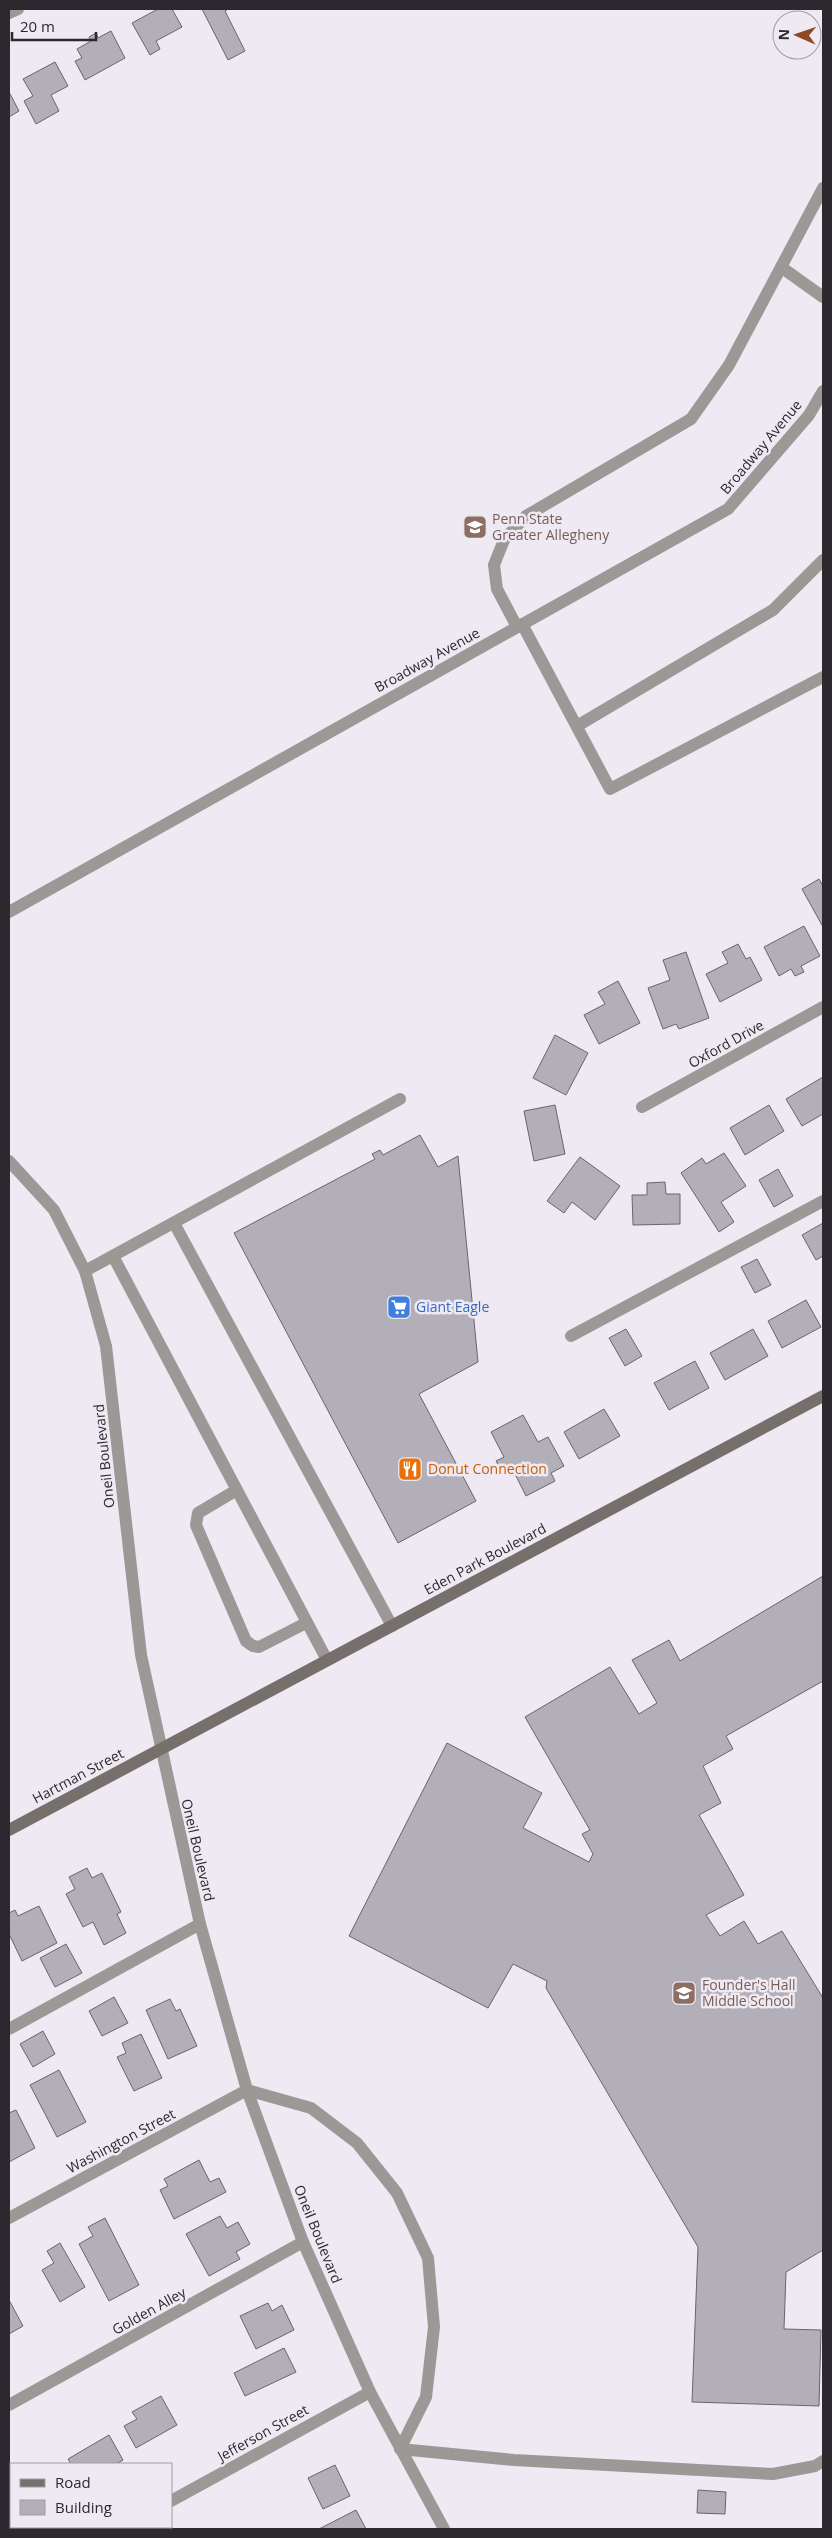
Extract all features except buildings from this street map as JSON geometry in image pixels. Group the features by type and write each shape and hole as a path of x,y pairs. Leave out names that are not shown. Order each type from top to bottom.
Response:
{"main road":[{"name":"Eden Park Boulevard","path":"162,1748 823,1396"},
{"name":"Hartman Street","path":"9,1830 162,1748"}],"street":[{"path":"9,13 18,9"},
{"path":"823,188 729,365 691,420 526,516 504,540 494,565 497,589 520,626 610,789 823,677"},
{"path":"781,267 823,297"},
{"name":"Broadway Avenue","path":"9,912 728,509 809,415 823,392"},
{"path":"576,726 773,610 823,560"},
{"name":"Oxford Drive","path":"642,1106 823,1007"},
{"path":"85,1271 400,1100"},
{"name":"Oneil Boulevard","path":"9,1161 54,1210 85,1271 106,1346 141,1654 200,1924 247,2090 303,2242 370,2392 444,2529"},
{"path":"571,1336 823,1201"},
{"path":"174,1223 392,1626"},
{"path":"113,1256 235,1491 326,1660"},
{"path":"235,1491 198,1513 196,1525 246,1642 259,1647 306,1623"},
{"path":"9,2029 200,1924"},
{"path":"247,2090 311,2108 357,2143 397,2193 428,2258 434,2327 426,2397 400,2449 514,2460 773,2474 815,2466 823,2460"},
{"name":"Washington Street","path":"9,2218 247,2090"},
{"name":"Golden Alley","path":"9,2405 303,2242"},
{"name":"Jefferson Street","path":"172,2500 370,2392"}],"place":[{"name":"Penn State Greater Allegheny","path":"475,527"},
{"name":"Giant Eagle","path":"399,1307"},
{"name":"Donut Connection","path":"410,1469"},
{"name":"Founder's Hall Middle School","path":"684,1993"}]}
